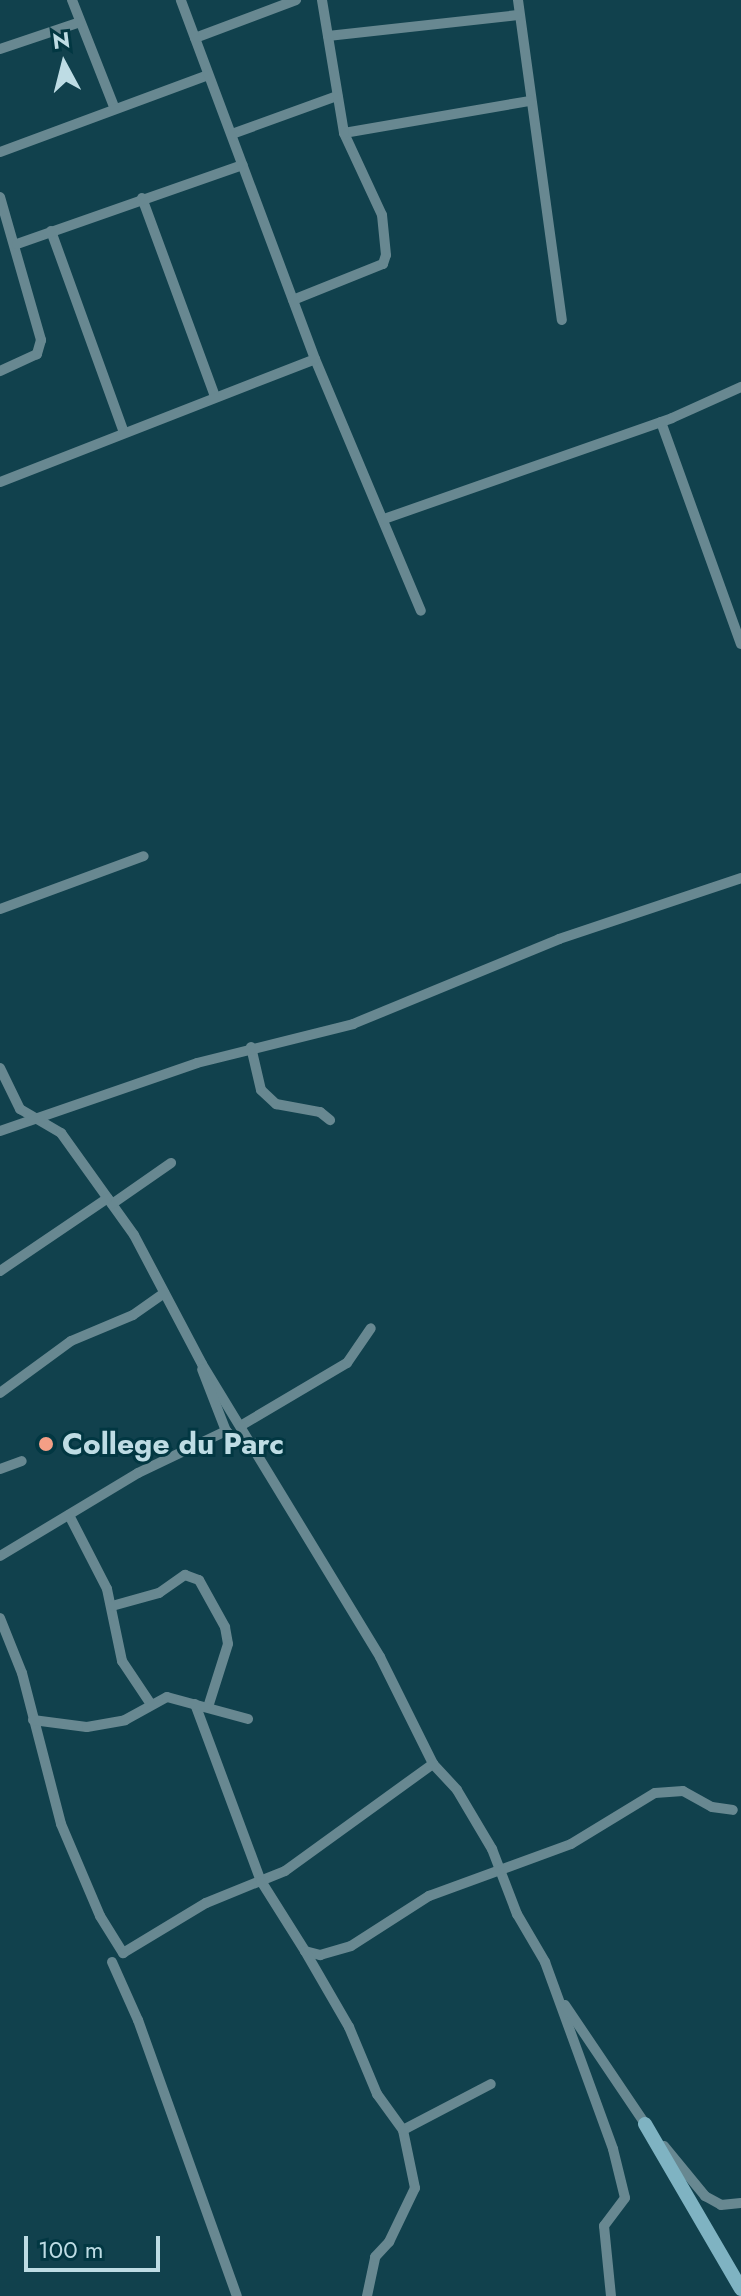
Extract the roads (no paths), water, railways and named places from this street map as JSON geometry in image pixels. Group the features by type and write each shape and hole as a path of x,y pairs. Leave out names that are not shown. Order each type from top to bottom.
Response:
{"street":[{"path":"72,0 115,109"},
{"path":"181,0 315,359 421,611"},
{"path":"195,38 296,0"},
{"path":"293,300 383,264 386,255 382,215 344,133 322,0"},
{"path":"518,0 562,320"},
{"path":"328,36 518,15"},
{"path":"0,49 80,22"},
{"path":"0,152 208,75"},
{"path":"232,134 337,96"},
{"path":"344,133 530,101"},
{"path":"17,244 243,165"},
{"path":"0,197 17,244 41,340 37,354 0,371"},
{"path":"142,198 215,396"},
{"path":"51,231 123,430"},
{"path":"0,482 123,430 315,359"},
{"path":"384,519 661,422 741,387"},
{"path":"661,422 741,644"},
{"path":"0,909 144,856"},
{"path":"0,1131 251,1047 403,1007 559,939 741,878"},
{"path":"251,1047 261,1090 276,1104 320,1112 330,1120"},
{"path":"0,1068 20,1109 61,1133 110,1201 202,1364 253,1443 387,1670 433,1764 478,1825 559,1997 608,2130 625,2198 604,2226 611,2296"},
{"path":"0,1271 171,1163"},
{"path":"0,1393 71,1341 133,1315 164,1293"},
{"path":"242,1425 347,1363 371,1328"},
{"path":"202,1364 226,1431 247,1446 253,1443"},
{"path":"0,1556 138,1473 226,1431"},
{"path":"0,1469 22,1461"},
{"path":"69,1515 90,1547 112,1606 122,1661 150,1703"},
{"path":"112,1606 159,1593 185,1575 199,1580 225,1627 228,1644 208,1707"},
{"path":"0,1618 22,1673 61,1824 100,1916 123,1953 206,1903 285,1871 433,1764"},
{"path":"33,1720 87,1727 125,1720 150,1703 167,1697 248,1719"},
{"path":"195,1704 261,1881 349,2027 377,2094 403,2130 415,2188 389,2242 375,2257 367,2296"},
{"path":"305,1951 336,1953 429,1896 499,1874 571,1844 669,1789 733,1810"},
{"path":"112,1962 138,2020 237,2296"},
{"path":"559,1997 645,2124 741,2289"},
{"path":"403,2130 491,2084"},
{"path":"645,2124 705,2196 721,2205 741,2203"}],"place":[{"name":"College du Parc","path":"46,1444"}]}
